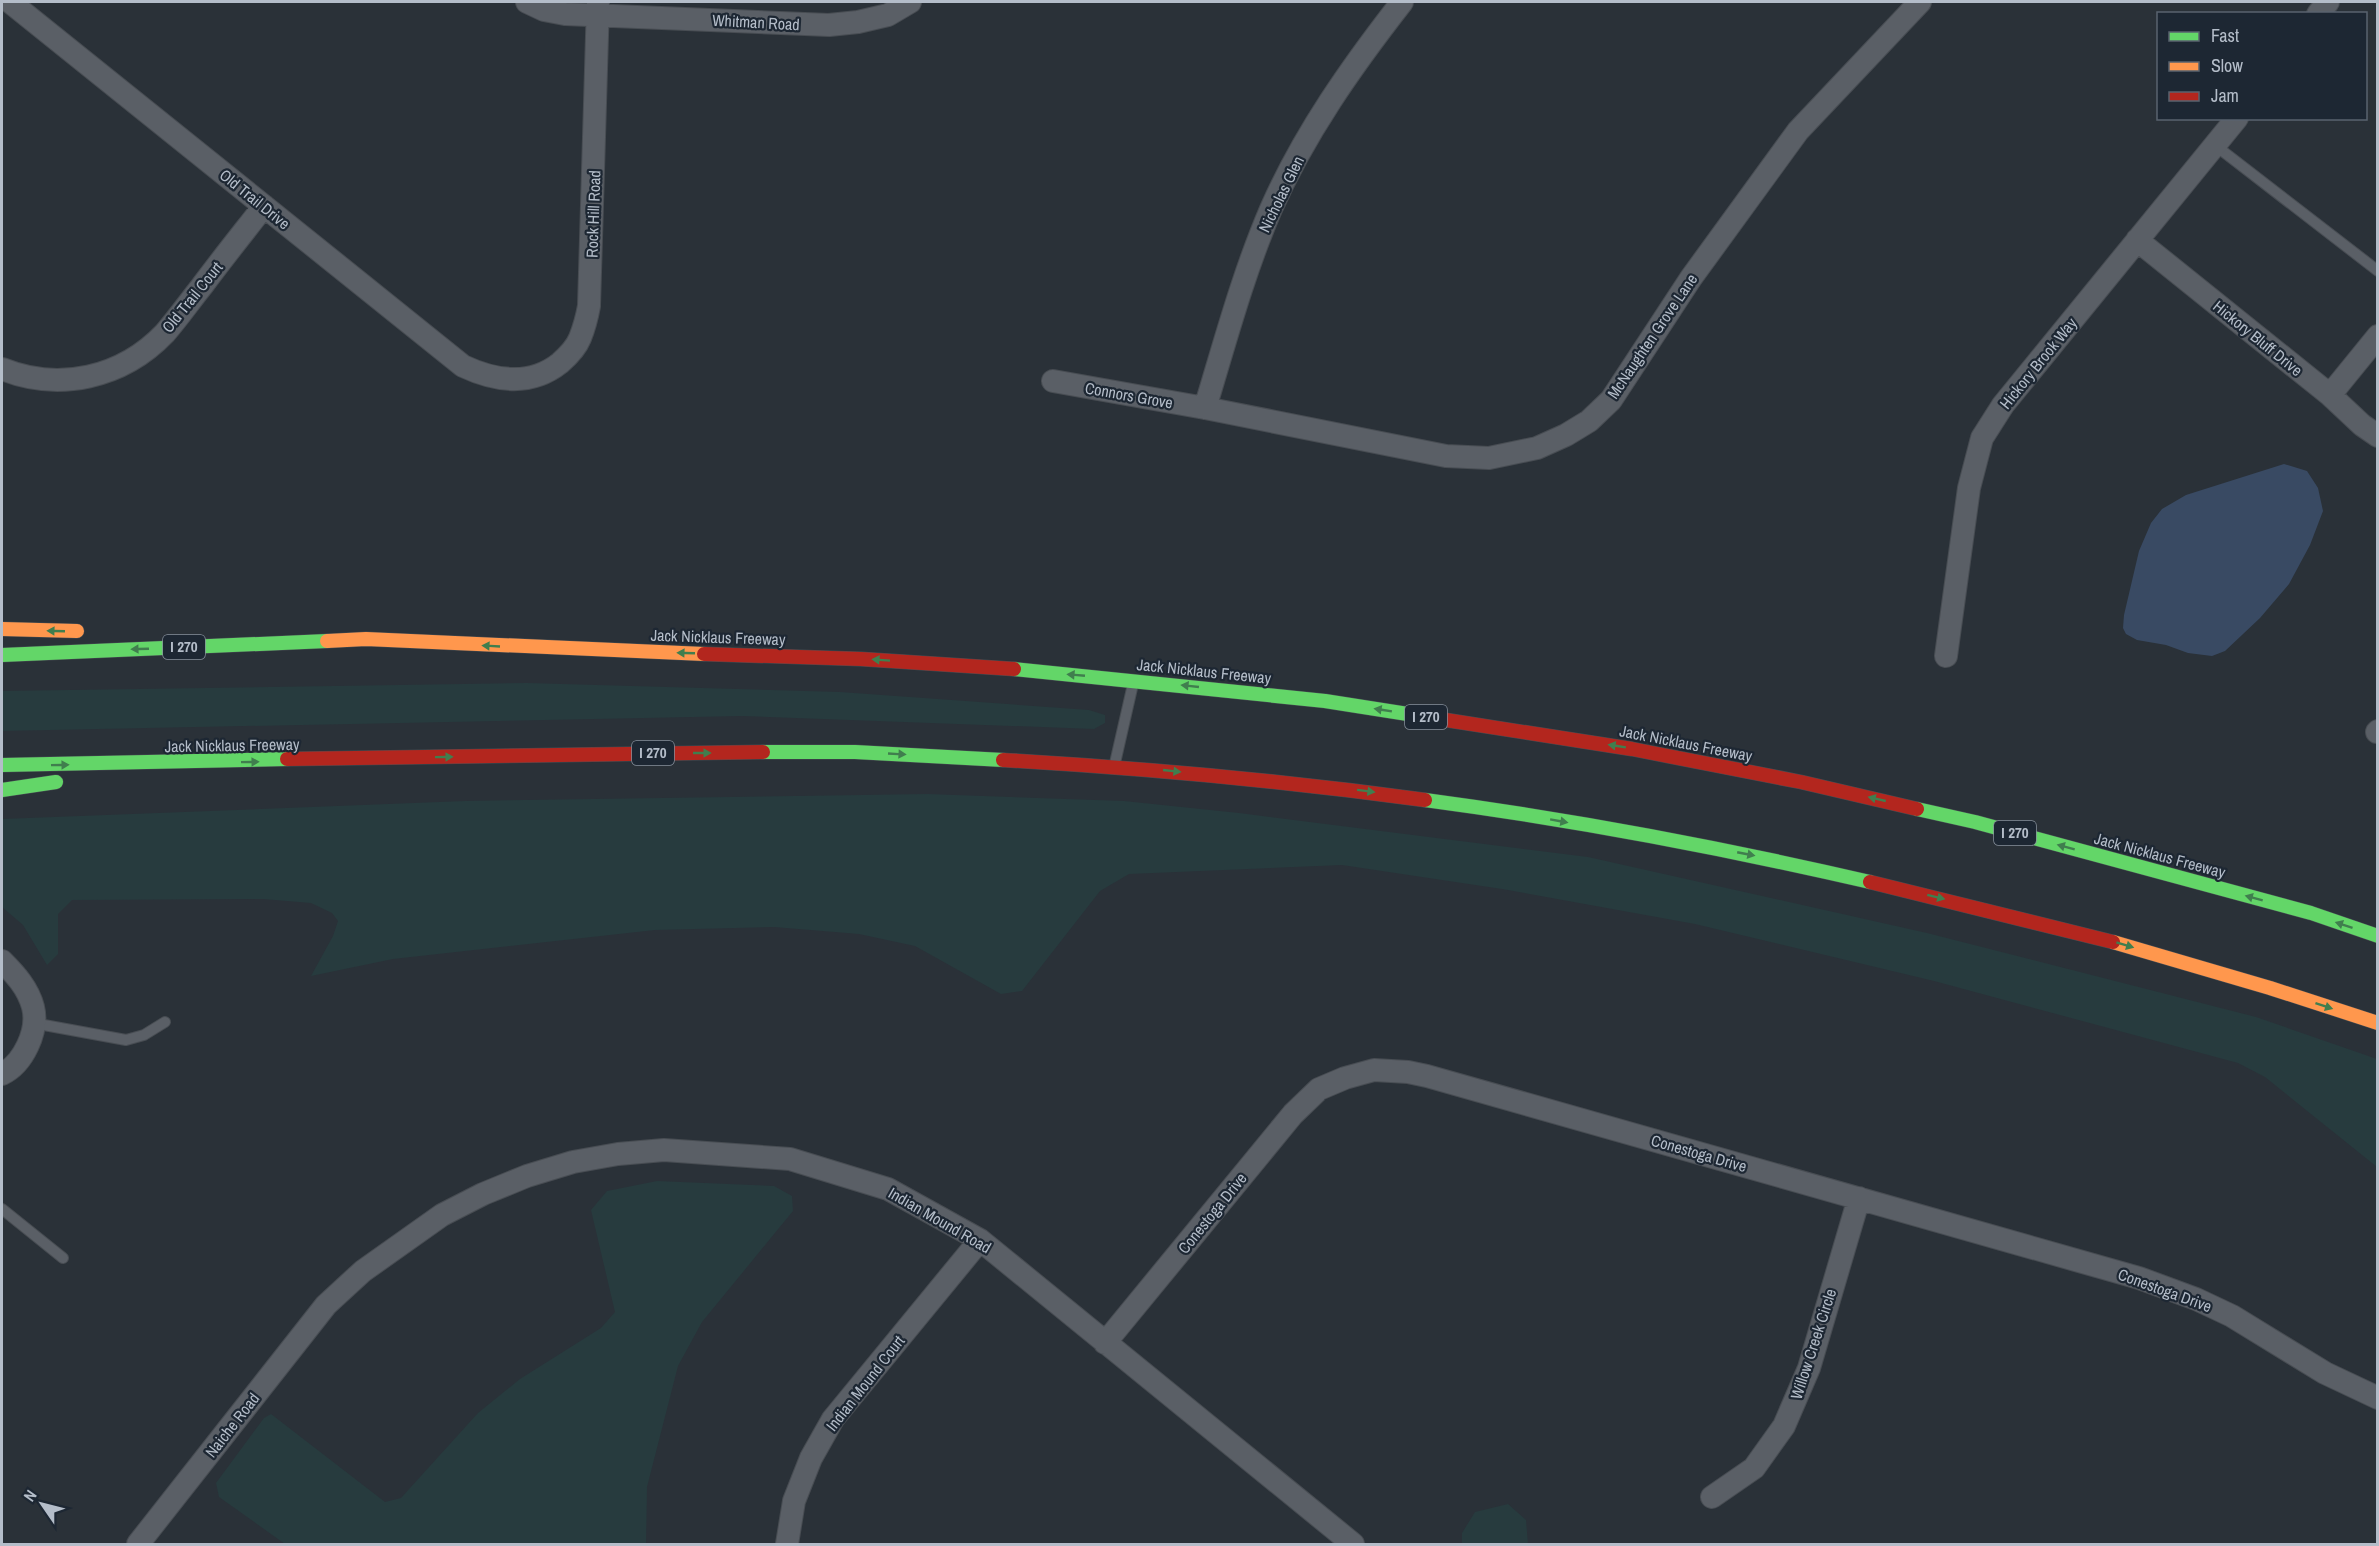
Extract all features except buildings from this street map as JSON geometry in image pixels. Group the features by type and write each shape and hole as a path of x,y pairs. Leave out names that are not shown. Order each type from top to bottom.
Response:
{"highway":[{"path":"2,629 96,632"},
{"path":"166,634 366,639"},
{"name":"Jack Nicklaus Freeway","path":"2,655 366,639 566,649 861,659 1134,680 1325,701 1632,749 1801,782 1976,822 2310,914 2378,936"},
{"name":"Jack Nicklaus Freeway","path":"2,765 610,753 855,752 1114,766 1308,784 1502,810 1752,855 1925,894 2097,937 2270,988 2378,1023"},
{"path":"96,776 191,763"},
{"path":"2,790 73,780"}],"street":[{"name":"Old Trail Drive","path":"10,2 463,366 486,376 510,380"},
{"name":"Whitman Road","path":"527,2 544,10 598,9 829,25 858,22 888,15 910,2"},
{"name":"Nicholas Glen","path":"1205,408 1246,274 1272,208 1336,91 1402,2"},
{"name":"McNaughten Grove Lane","path":"1205,408 1446,456 1489,458 1537,448 1566,435 1589,420 1611,400 1691,278 1792,140 1920,2"},
{"name":"Rock Hill Road","path":"510,380 532,378 556,366 569,355 579,340 590,306 598,9"},
{"name":"Hickory Brook Way","path":"1946,656 1969,488 1983,438 2003,405 2236,120"},
{"name":"Old Trail Court","path":"2,369 18,376 44,381 98,376 118,367 142,352 165,333 264,206"},
{"name":"Hickory Bluff Drive","path":"2137,240 2378,436"},
{"path":"2330,395 2378,336"},
{"name":"Connors Grove","path":"1053,381 1205,408"},
{"path":"2,961 19,978 33,1008 31,1041 12,1069 2,1074"},
{"name":"Conestoga Drive","path":"1105,1343 1293,1114 1319,1089 1345,1077 1374,1070 1426,1076 2139,1278 2196,1299 2240,1320 2325,1373 2378,1398"},
{"name":"Indian Mound Road","path":"326,1305 363,1271 442,1215 472,1199 527,1176 573,1162 618,1154 664,1150 790,1159 888,1189 980,1240 1353,1545"},
{"name":"Willow Creek Circle","path":"1712,1497 1754,1468 1784,1426 1809,1368 1858,1198"},
{"name":"Indian Mound Court","path":"787,1545 794,1501 811,1458 833,1419 980,1240"},
{"name":"Naiche Road","path":"138,1545 326,1305"}],"lane":[{"path":"2216,146 2378,271"},
{"path":"1114,766 1134,680"},
{"path":"33,1023 126,1040 144,1035 165,1022"},
{"path":"2,1209 63,1257"}],"green space":[{"path":"527,683 840,692 1089,710 1105,715 1105,723 1094,729 742,716 2,731 2,691"},
{"path":"927,794 1124,801 1239,813 1588,857 1927,933 2256,1017 2377,1059 2377,1167 2265,1077 2238,1063 1934,981 1695,924 1502,889 1342,865 1129,874 1100,891 1022,991 1001,994 915,946 859,934 774,927 655,930 393,959 311,976 333,936 338,921 332,913 311,903 263,899 72,900 58,914 58,954 47,965 23,925 2,907 2,819 465,801"},
{"path":"657,1181 774,1186 792,1196 793,1211 702,1322 678,1366 647,1487 646,1544 285,1544 219,1497 216,1483 264,1418 271,1414 385,1502 401,1498 478,1413 520,1379 601,1328 615,1312 591,1210 607,1191"},
{"path":"1508,1504 1526,1520 1528,1544 1462,1544 1462,1533 1475,1512"}],"water":[{"path":"2284,464 2307,471 2318,488 2323,511 2310,545 2289,584 2260,618 2225,651 2212,656 2188,653 2166,645 2137,640 2126,634 2123,628 2124,615 2139,551 2151,523 2162,509 2186,495"}],"traffic: fast":[{"path":"2,655 327,641"},
{"path":"1014,669 1325,701 1414,715"},
{"path":"763,752 855,752 1003,760"},
{"path":"2,765 287,759"},
{"path":"2,790 56,782"},
{"path":"1425,800 1537,816 1649,836 1870,882"},
{"path":"1917,809 1975,822 2311,913 2378,936"}],"traffic: slow":[{"path":"2,629 77,631"},
{"path":"327,641 366,639 704,654"},
{"path":"2113,942 2270,988 2378,1023"}],"traffic: jam":[{"path":"704,654 861,659 1014,669"},
{"path":"1414,715 1632,749 1801,782 1917,809"},
{"path":"287,759 763,752"},
{"path":"1003,760 1214,776 1425,800"},
{"path":"1870,882 2113,942"}]}
